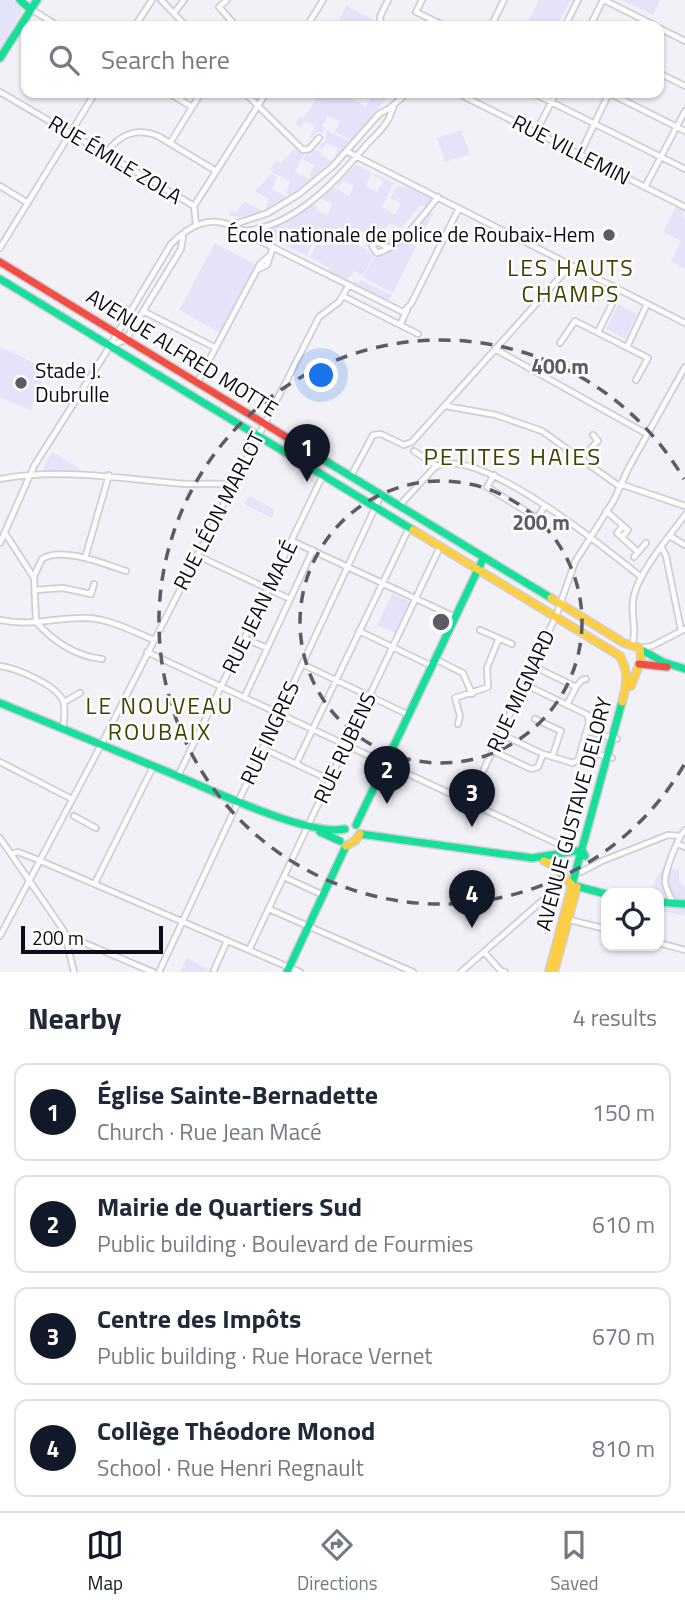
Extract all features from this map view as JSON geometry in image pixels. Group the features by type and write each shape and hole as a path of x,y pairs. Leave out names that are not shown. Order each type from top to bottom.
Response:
{"main road":[{"path":"20,0 33,5 23,21"},
{"path":"0,58 21,24"},
{"name":"AVENUE ALFRED MOTTE","path":"0,262 561,603 639,654 685,670"},
{"name":"AVENUE ALFRED MOTTE","path":"0,279 615,653 624,662"},
{"path":"308,827 334,831 356,825 484,557"},
{"path":"639,654 631,667 624,662 623,650 639,654 685,670"},
{"name":"AVENUE GUSTAVE DELORY","path":"551,972 581,854 639,654"},
{"name":"AVENUE GUSTAVE DELORY","path":"615,739 627,683 624,662"},
{"path":"0,703 238,802 308,827 343,844 355,841 360,834 356,825"},
{"path":"288,970 323,895 343,844 340,836 345,829"},
{"path":"360,834 532,858 547,859 581,854"},
{"name":"AVENUE GUSTAVE DELORY","path":"575,886 581,872 581,854"},
{"path":"532,858 553,864 564,878 575,886 601,893"},
{"path":"664,902 685,904"}],"street":[{"path":"138,21 152,0"},
{"path":"161,0 181,21"},
{"path":"174,13 184,0"},
{"path":"227,0 219,7 232,21"},
{"path":"310,21 323,0"},
{"path":"380,21 388,0"},
{"path":"422,0 416,12 435,21"},
{"path":"494,21 504,0"},
{"path":"568,21 578,0"},
{"path":"592,21 603,0 644,20"},
{"path":"33,5 52,21"},
{"path":"664,30 685,41"},
{"path":"664,76 685,86"},
{"name":"RUE ÉMILE ZOLA","path":"0,92 194,206"},
{"path":"0,248 92,98"},
{"path":"177,98 192,107"},
{"path":"170,143 198,98"},
{"path":"250,98 293,141 306,150 319,138"},
{"path":"196,224 194,206 263,98"},
{"path":"0,543 30,475 169,247 196,224 207,221 231,225 242,231 256,230 279,221 311,201 357,157 388,121 400,98"},
{"name":"RUE VILLEMIN","path":"467,98 685,207"},
{"path":"543,98 685,169"},
{"path":"536,132 553,98"},
{"path":"579,155 607,98"},
{"path":"619,98 685,131"},
{"path":"231,225 268,213 321,178 379,114 394,105"},
{"path":"645,187 685,111"},
{"path":"106,154 120,138 138,132 154,134 216,171"},
{"path":"346,151 685,323"},
{"path":"0,186 28,203"},
{"path":"389,248 396,244 438,197"},
{"path":"400,325 459,208"},
{"path":"256,230 258,240 406,311"},
{"path":"110,346 126,339 181,249 183,236"},
{"path":"197,383 260,264 268,257 273,247"},
{"path":"351,476 373,435 381,434 402,444 409,444 570,266"},
{"name":"RUE LÉON MARLOT","path":"0,936 40,860 69,814 72,799 319,317 343,296 349,285"},
{"path":"598,332 619,290"},
{"path":"343,296 418,334"},
{"path":"627,347 647,304"},
{"path":"143,311 216,348"},
{"path":"560,343 575,321 582,324 648,358 636,380"},
{"path":"495,349 647,433"},
{"path":"556,617 574,565 685,367"},
{"path":"445,406 496,415 542,431 620,485 685,506"},
{"path":"581,458 598,441 593,435"},
{"path":"414,451 437,466"},
{"path":"399,506 437,466 453,462 494,475 545,506 591,535 641,577"},
{"path":"0,479 30,475 86,474 232,486"},
{"name":"RUE JEAN MACÉ","path":"178,777 323,474"},
{"path":"85,558 109,475"},
{"path":"494,475 487,487 520,508 537,518 545,506"},
{"name":"RUE INGRES","path":"159,972 381,495"},
{"path":"606,511 623,526 617,533 638,552"},
{"path":"662,548 683,629 639,654 632,602 641,577 685,515"},
{"path":"296,764 409,527"},
{"path":"5,533 34,578"},
{"path":"670,536 685,545"},
{"path":"292,541 455,617"},
{"path":"634,557 646,543"},
{"name":"RUE RUBENS","path":"249,950 440,546"},
{"path":"244,698 313,550"},
{"path":"102,659 88,657 66,648 36,622 34,578 39,562 49,555 85,558 126,570"},
{"path":"196,555 290,599"},
{"path":"35,590 63,588 91,594 94,584"},
{"name":"RUE MIGNARD","path":"468,803 556,617"},
{"path":"0,620 15,623 95,618 154,640"},
{"path":"480,630 512,644"},
{"path":"359,631 393,647 463,673 472,694"},
{"path":"458,724 460,718 455,698 485,690 489,685 486,668 499,638"},
{"path":"246,639 267,648"},
{"path":"657,659 653,651 658,642"},
{"path":"147,652 593,861 603,861"},
{"path":"302,664 409,715"},
{"path":"0,666 52,687 64,702 63,729"},
{"path":"533,666 576,687"},
{"path":"567,705 576,687 586,679"},
{"path":"501,734 552,757 573,763 579,758 588,727 588,715 524,684"},
{"path":"64,702 80,693"},
{"path":"535,719 561,732 552,757"},
{"path":"588,727 615,739"},
{"path":"262,748 330,780"},
{"path":"582,750 610,758"},
{"path":"493,751 531,769 538,767 543,754"},
{"path":"0,762 72,799"},
{"path":"94,884 153,767"},
{"path":"69,814 96,828"},
{"path":"674,903 665,881 680,836 685,830"},
{"path":"581,872 668,835 680,836"},
{"path":"0,838 62,929 75,972"},
{"path":"677,844 685,847"},
{"path":"11,854 18,852 40,860 227,940 288,970 300,972"},
{"path":"284,877 323,895"},
{"path":"461,972 560,885 564,878"},
{"path":"269,909 413,972"},
{"path":"566,919 601,928"},
{"path":"214,970 227,940"},
{"path":"68,944 82,942 153,972"},
{"path":"664,944 685,950"},
{"path":"484,952 505,972"}],"shaded area":[{"path":"0,0 13,0 23,11 0,49"},
{"path":"539,0 575,0 570,1 560,21 528,21"},
{"path":"622,0 660,0 653,15"},
{"path":"346,6 374,21 338,21"},
{"path":"317,98 350,98 366,106 371,98 387,98 351,140 335,132 340,121 328,116 322,126 325,128 322,133 317,132 312,138 310,137 315,126 304,121 301,127 295,125 299,118 304,117"},
{"path":"326,130 349,141 335,158 338,148 326,143 322,150 317,147 325,141"},
{"path":"461,130 470,154 445,162 437,138"},
{"path":"294,149 304,154 295,172 311,180 291,196 286,193 290,182 270,169 277,161 281,163"},
{"path":"314,149 331,161 313,178 309,176 314,165 303,159"},
{"path":"356,165 372,172 365,186 377,192 383,181 373,175 374,173 394,183 382,207 395,215 401,204 390,198 398,185 406,185 433,198 427,206 420,206 402,227 403,233 392,244 384,244 387,238 394,241 400,228 389,223 382,238 374,235 367,246 364,245 369,235 357,229 352,241 375,255 362,275 353,271 347,281 327,271 329,268 310,257 317,244 324,247 329,235 318,231 307,256 283,244 285,240 293,244 298,233 287,228 281,243 262,232 280,225 313,204 317,207 316,210 327,215 333,204 321,198 334,187 349,196 354,186 343,180 339,187 336,184"},
{"path":"272,174 277,177 272,189 287,197 266,211 264,210 269,199 255,191"},
{"path":"245,202 265,212 230,216 230,211 235,212"},
{"path":"676,207 685,211 685,269 671,262 681,241 663,232"},
{"path":"428,211 433,213 393,293 362,277 376,255 393,249"},
{"path":"215,243 256,265 222,334 179,310"},
{"path":"361,280 392,295 388,302 352,284 353,281 359,283"},
{"path":"618,304 637,314 625,339 606,329"},
{"name":"Stade J. Dubrulle","path":"0,347 48,369 30,410 0,397"},
{"path":"52,452 79,468 80,470 44,471"},
{"path":"249,495 275,510 272,518 244,504"},
{"path":"392,594 411,602 396,633 377,625"},
{"path":"587,737 606,741 604,750 585,746"},
{"path":"662,868 679,870 679,881 685,887 685,916 664,912 664,888 652,888"},
{"path":"187,958 213,972 180,972"}],"traffic: fast":[{"path":"20,0 30,9"},
{"path":"24,21 37,0"},
{"path":"0,58 21,25"},
{"path":"0,279 413,530"},
{"path":"301,446 551,598"},
{"path":"356,825 484,557"},
{"path":"642,650 663,662 685,669"},
{"path":"601,893 572,885 622,702"},
{"path":"0,703 257,810 307,826 328,830 345,829"},
{"path":"320,832 340,841"},
{"path":"360,834 532,858 577,851 583,852 585,856"},
{"path":"287,972 346,846"},
{"path":"664,902 685,904"}],"traffic: slow":[{"path":"413,530 620,656 626,679 622,702"},
{"path":"551,598 624,643 640,648 641,660 631,686"},
{"path":"346,846 360,834"},
{"path":"544,861 553,865 572,885 549,972"},
{"path":"554,972 577,887"}],"traffic: jam":[{"path":"0,262 301,446"},
{"path":"639,664 667,667"}],"place":[{"name":"École nationale de police de Roubaix-Hem","path":"609,235"},
{"name":"Stade J. Dubrulle","path":"21,383"},
{"name":"Église Sainte-Bernadette","path":"307,482"},
{"name":"Mairie de Quartiers Sud","path":"387,804"},
{"name":"Centre des Impôts","path":"472,827"},
{"name":"Collège Théodore Monod","path":"472,928"}],"district":[{"name":"LES HAUTS CHAMPS","path":"571,281"},
{"name":"PETITES HAIES","path":"513,457"},
{"name":"LE NOUVEAU ROUBAIX","path":"160,719"}]}
